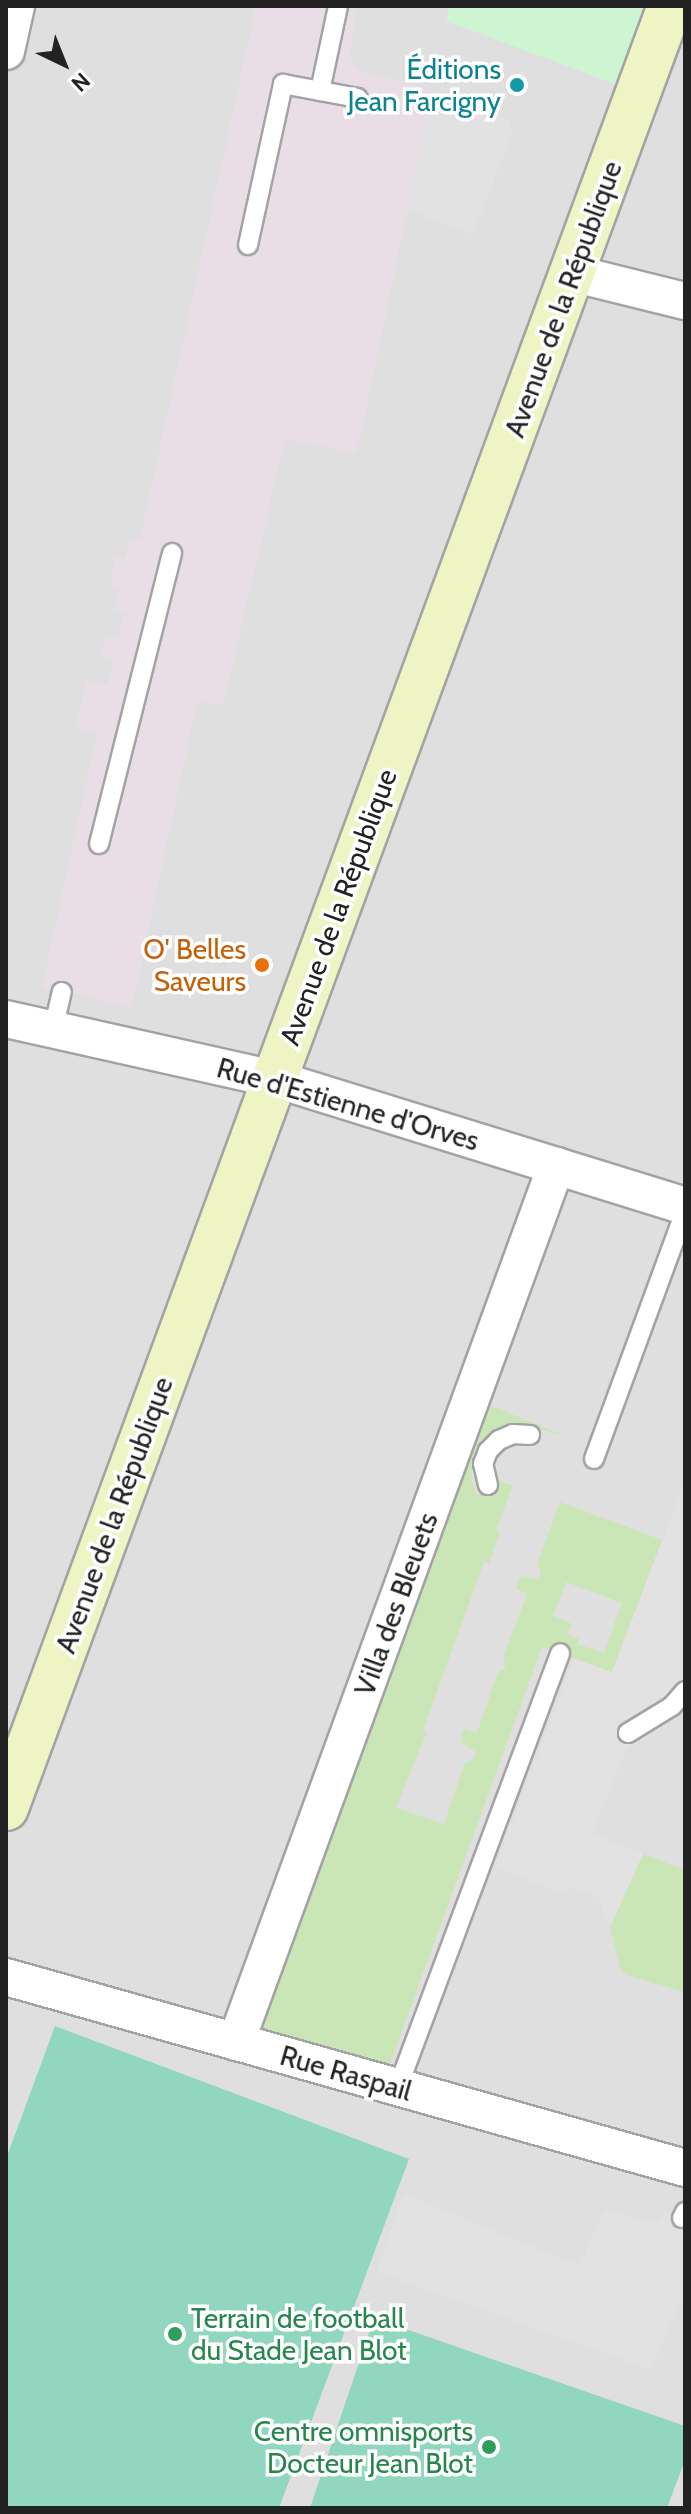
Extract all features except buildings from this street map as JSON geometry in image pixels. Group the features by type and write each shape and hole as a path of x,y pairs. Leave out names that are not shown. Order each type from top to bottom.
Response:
{"street":[{"path":"6,51 16,6"},
{"name":"Avenue de la République","path":"6,1808 670,6"},
{"path":"572,273 685,301"},
{"name":"Rue d'Estienne d'Orves","path":"6,1019 275,1079 685,1209"},
{"name":"Villa des Bleuets","path":"236,2042 556,1166"},
{"name":"Rue Raspail","path":"6,1977 685,2168"}],"lane":[{"path":"320,91 338,6"},
{"path":"248,245 283,84 358,98"},
{"path":"99,844 172,553"},
{"path":"53,1030 62,992"},
{"path":"597,1452 685,1209"},
{"path":"488,1485 483,1464 488,1451 499,1440 513,1434 530,1435"},
{"path":"398,2087 560,1653"},
{"path":"628,1733 672,1706 685,1691"}],"shaded area":[{"path":"6,6 685,6 685,2508 6,2508"},
{"path":"256,6 357,6 349,56 361,71 432,91 357,453 285,439 223,705 197,701 132,1008 42,987 97,733 76,727 87,681 108,684 114,659 101,656 105,635 118,638 124,614 114,610 119,589 110,586 116,557 125,559 130,538 140,539"},
{"path":"432,91 511,121 509,126 514,128 473,235 407,210"},
{"path":"682,1489 685,1491 685,1710 653,1734 627,1748 592,1833 643,1854 610,1927 598,1897 571,1886 566,1894 495,1868 574,1659 612,1672"},
{"path":"404,2194 580,2266 604,2209 651,2222 660,2220 664,2211 685,2219 685,2290 651,2370 377,2272"}],"green space":[{"path":"449,6 645,6 615,84 446,21"},
{"path":"489,1405 566,1436 514,1423 491,1431 476,1448 471,1479 477,1495 498,1481 513,1485 496,1530 500,1532 489,1563 484,1562 423,1730 427,1732 396,1808 444,1824 465,1763 473,1760 476,1752 460,1742 464,1729 477,1733 498,1672 505,1669 504,1656 527,1594 516,1589 520,1576 538,1579 541,1571 537,1564 560,1502 662,1540 612,1672 542,1647 390,2064 262,2028","holes":["566,1582 622,1603 604,1653 577,1644 579,1639 568,1634 572,1624 553,1616"]},
{"path":"643,1854 685,1870 685,1992 626,1975 620,1968 610,1927"},
{"name":"Terrain de football du Stade Jean Blot","path":"55,2026 409,2159 279,2508 6,2508 6,2159"},
{"name":"Centre omnisports Docteur Jean Blot","path":"374,2318 685,2426 685,2460 667,2508 310,2508"}],"place":[{"name":"Éditions Jean Farcigny","path":"517,85"},
{"name":"O' Belles Saveurs","path":"262,965"},
{"name":"Terrain de football du Stade Jean Blot","path":"175,2334"},
{"name":"Centre omnisports Docteur Jean Blot","path":"489,2447"}]}
